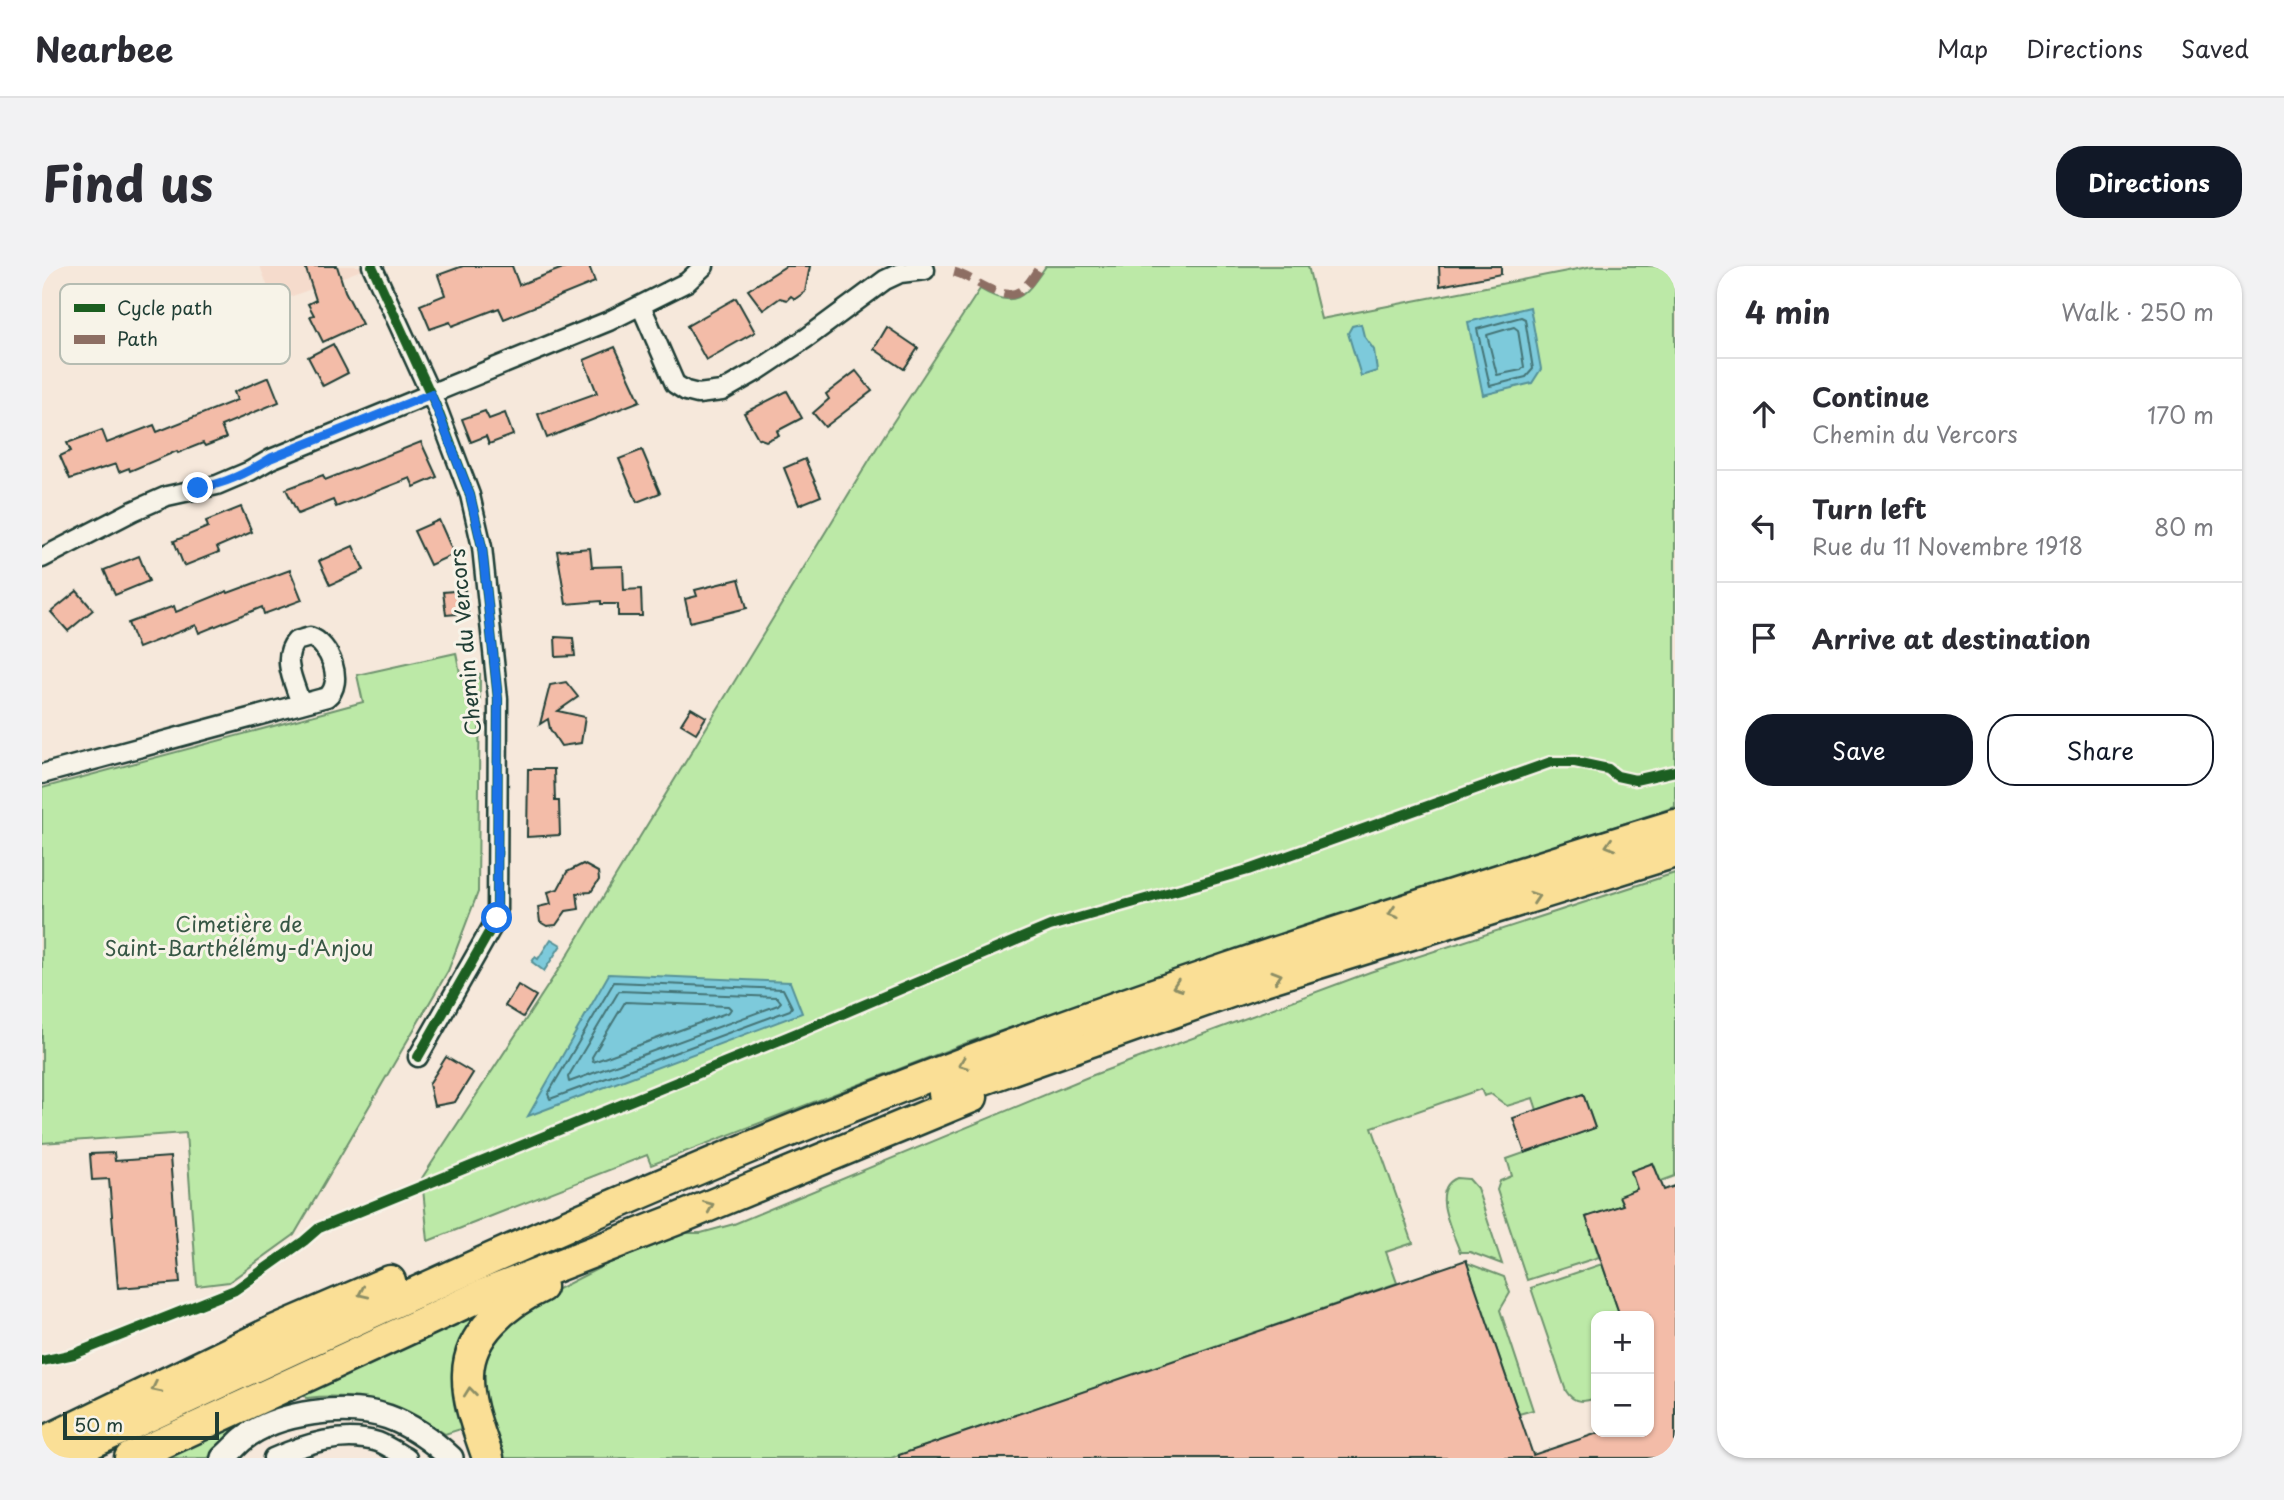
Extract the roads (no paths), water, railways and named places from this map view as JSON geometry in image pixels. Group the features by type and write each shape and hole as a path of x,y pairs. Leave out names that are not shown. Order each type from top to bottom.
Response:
{"highway":[{"path":"59,1458 402,1297 792,1130 1098,1013 1468,889 1675,825"},
{"path":"92,1458 376,1324 583,1233 807,1143 1264,980 1675,852"},
{"path":"130,1458 480,1296 675,1220 1032,1072 1074,1048"},
{"path":"42,1443 276,1330 391,1280 763,1132 792,1130"},
{"path":"488,1458 472,1407 468,1373 473,1350 486,1327 534,1290 638,1242 675,1220"}],"street":[{"name":"Chemin du Vercors","path":"372,266 431,394 470,495 482,547 498,699 497,918 418,1057"},
{"path":"42,558 113,523 133,510 167,496 217,485 250,471 271,458 641,306 687,282 704,266"},
{"path":"641,306 675,384 686,391 710,394 722,391 757,371 885,280 901,273 925,270"},
{"path":"42,774 301,704"},
{"path":"223,1458 244,1438 279,1419 350,1411 386,1416 416,1429 451,1458"},
{"path":"273,1458 301,1446 340,1438 379,1443 407,1458"}],"water":[{"path":"1530,307 1541,369 1532,383 1483,395 1468,322"},
{"path":"1361,324 1364,336 1374,350 1377,371 1361,376 1348,333 1352,326"},
{"path":"551,939 561,945 544,971 532,962 535,957 538,959"},
{"path":"609,974 790,982 802,1013 528,1116"}],"park label":[{"name":"Cimetière de Saint-Barthélémy-d'Anjou","path":"239,937"}]}
